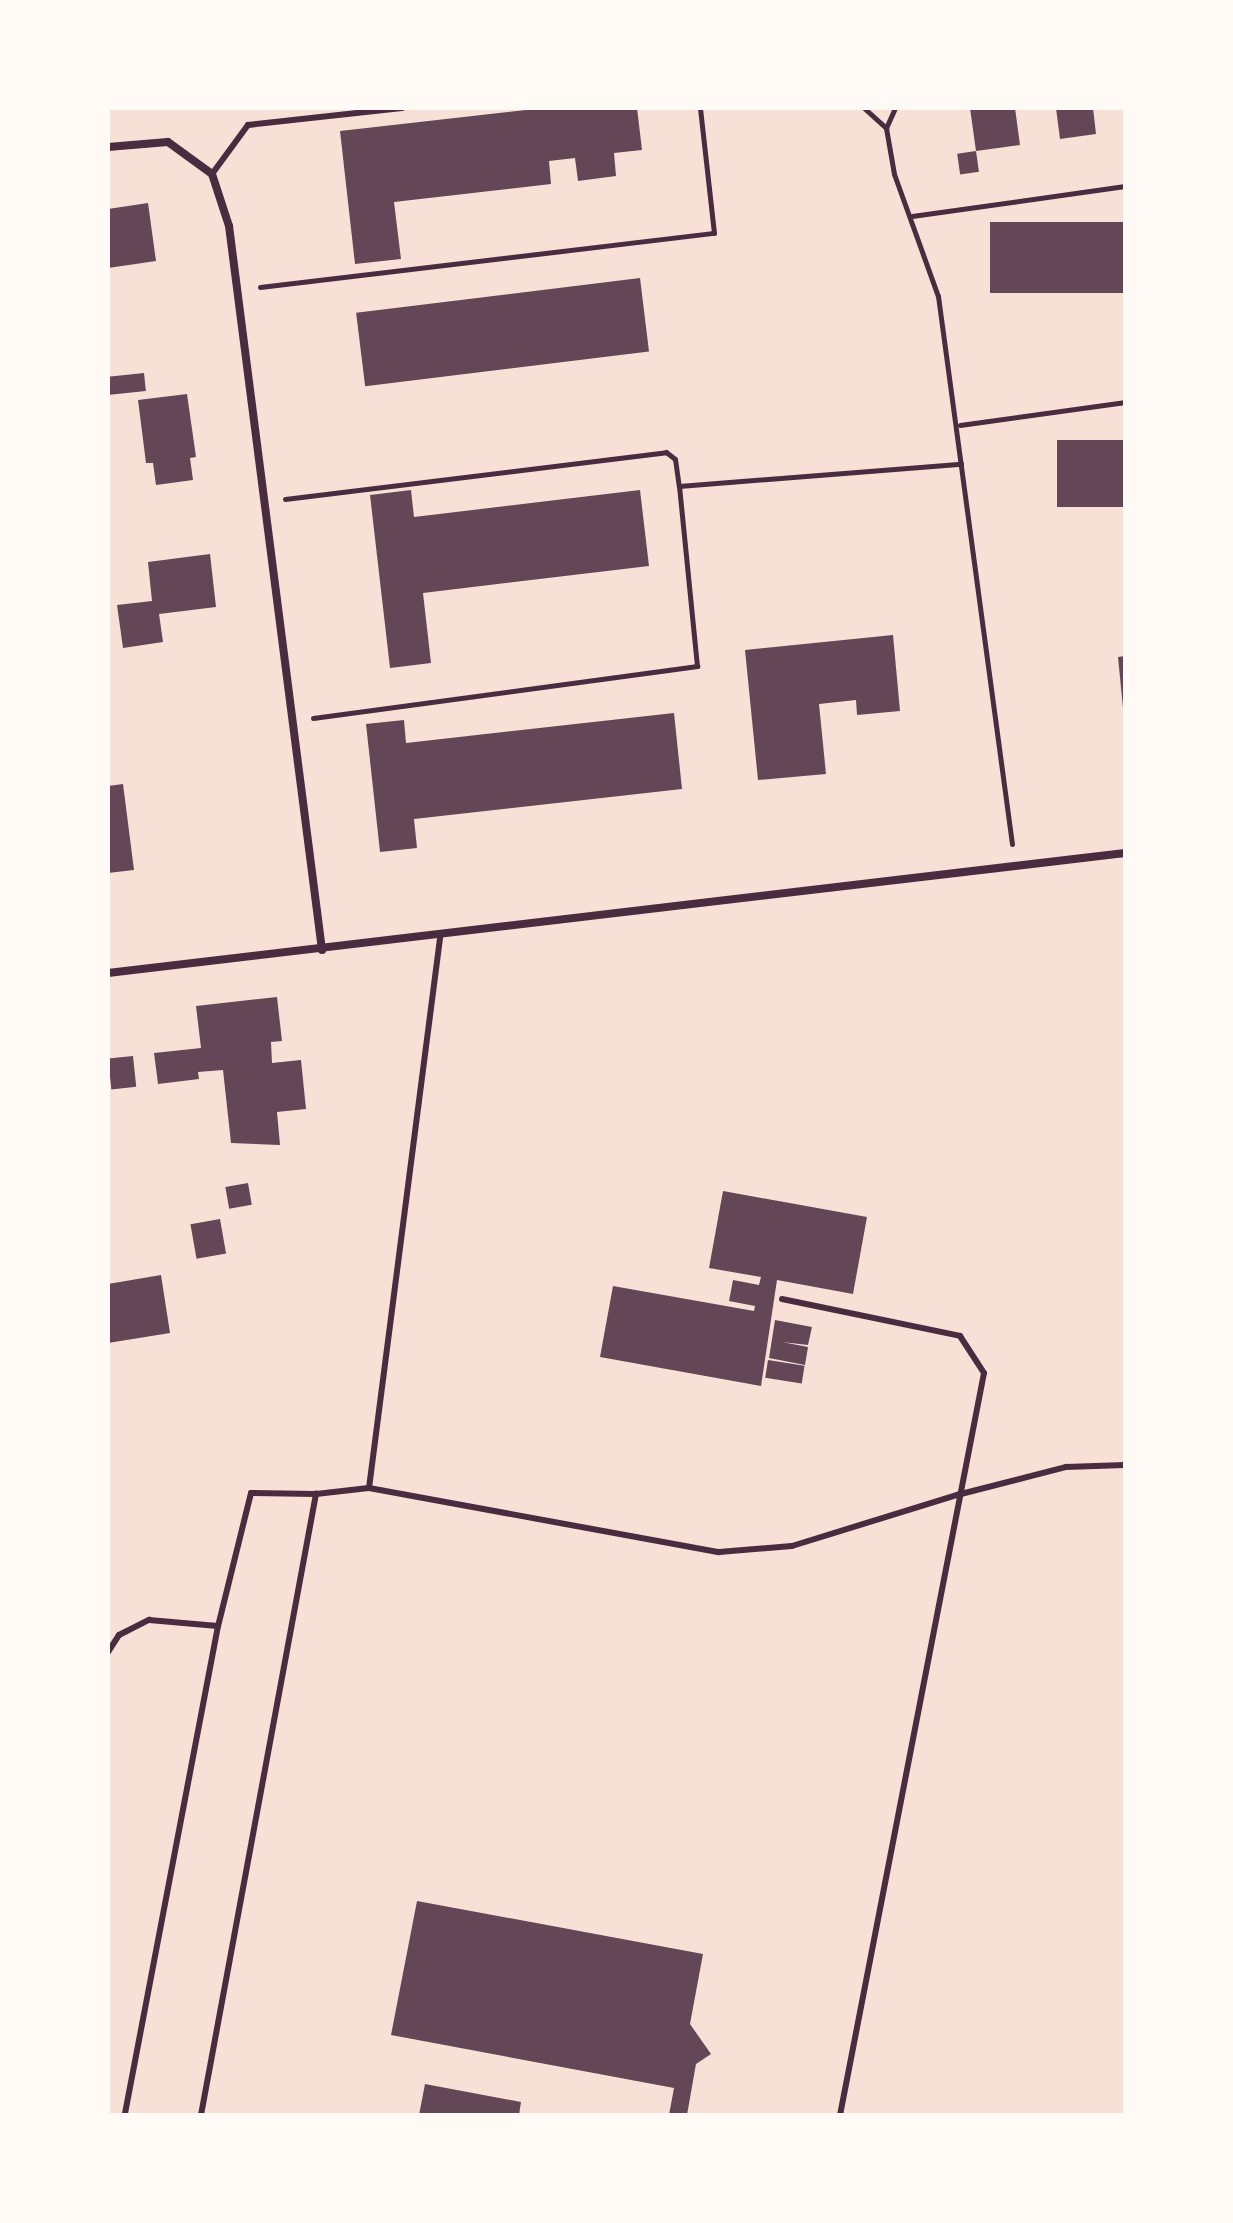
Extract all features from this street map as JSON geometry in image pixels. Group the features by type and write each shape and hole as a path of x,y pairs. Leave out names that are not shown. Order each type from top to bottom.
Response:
{"street":[{"path":"108,147 168,142 212,174 229,226 260,502 295,720 322,950"},
{"path":"108,973 440,938 1125,853"}],"lane":[{"path":"212,174 248,125 402,108"},
{"path":"369,1488 440,938"},
{"path":"782,1299 960,1336 974,1350 984,1373 972,1455 957,1495 840,2115"},
{"path":"125,2115 218,1626 251,1493 316,1494 369,1488 719,1552 792,1546 957,1495 1066,1467 1125,1465"},
{"path":"201,2115 316,1494"},
{"path":"108,1652 119,1635 149,1620 218,1626"}],"path":[{"path":"237,290 714,233 700,108"},
{"path":"864,108 886,128"},
{"path":"895,108 886,128 894,174 912,216 938,296 960,425 961,464 1015,865"},
{"path":"912,216 1125,186"},
{"path":"960,425 1125,402"},
{"path":"260,502 666,452 675,459 697,666 295,720"},
{"path":"679,486 961,464"}],"building":[{"path":"543,108 637,108 642,150 614,153 616,176 578,181 575,158 549,161 551,184 394,202 401,259 355,264 340,131"},
{"path":"970,108 1015,108 1020,145 976,151"},
{"path":"1056,108 1093,108 1096,134 1060,139"},
{"path":"976,151 979,172 960,174 957,154"},
{"path":"148,203 156,261 108,268 108,209"},
{"path":"990,222 1125,222 1125,293 990,293"},
{"path":"640,278 649,351 365,386 356,313"},
{"path":"144,373 146,391 110,395 108,377"},
{"path":"187,394 196,457 190,458 193,480 156,485 153,463 146,463 138,400"},
{"path":"1057,440 1125,440 1125,507 1057,507"},
{"path":"411,490 414,517 640,490 649,566 423,593 431,663 390,668 370,495"},
{"path":"210,554 216,607 159,614 163,642 123,648 117,605 152,601 148,562"},
{"path":"893,635 900,711 857,715 856,700 819,704 826,774 758,780 745,650"},
{"path":"1125,656 1125,708 1123,708 1118,657"},
{"path":"674,713 682,789 414,819 417,848 380,852 366,724 404,720 406,743"},
{"path":"123,784 134,870 108,873 108,786"},
{"path":"277,997 282,1041 271,1042 272,1063 301,1060 306,1109 277,1112 280,1145 231,1143 223,1070 198,1072 199,1079 158,1084 154,1053 201,1048 196,1006"},
{"path":"133,1056 136,1087 111,1089 108,1059"},
{"path":"248,1183 252,1205 229,1209 225,1187"},
{"path":"723,1191 867,1217 853,1294 777,1280 761,1386 600,1357 613,1286 754,1311 755,1306 729,1301 733,1280 759,1285 761,1277 709,1268"},
{"path":"220,1219 226,1253 197,1259 190,1224"},
{"path":"161,1275 170,1333 108,1343 108,1284"},
{"path":"775,1320 812,1327 808,1345 782,1342 808,1347 805,1365 769,1358"},
{"path":"768,1360 805,1366 802,1384 765,1378"},
{"path":"417,1901 703,1954 690,2024 711,2054 696,2064 687,2115 669,2115 674,2088 391,2035"},
{"path":"425,2084 521,2102 519,2115 419,2115"}]}
